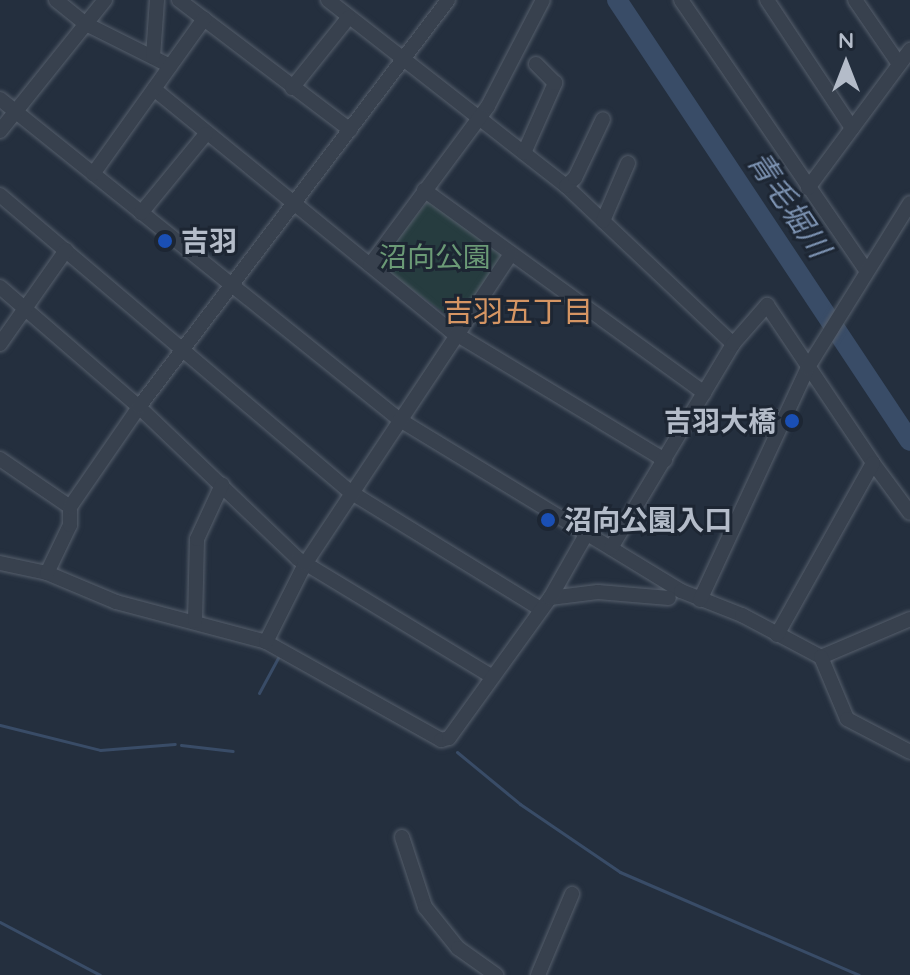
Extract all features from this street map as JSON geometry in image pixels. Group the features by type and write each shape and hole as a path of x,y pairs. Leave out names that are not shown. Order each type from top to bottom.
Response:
{"street":[{"path":"56,0 86,24 170,66"},
{"path":"0,131 105,0"},
{"path":"153,57 157,0"},
{"path":"179,0 350,130"},
{"path":"328,0 566,186 733,344"},
{"path":"47,573 70,525 70,507 139,407 448,0"},
{"path":"370,265 479,118 543,0"},
{"path":"681,0 866,270"},
{"path":"767,0 852,128"},
{"path":"855,0 899,64"},
{"path":"292,88 348,18"},
{"path":"93,174 204,19"},
{"path":"808,188 910,50"},
{"path":"524,153 555,83 536,64"},
{"path":"154,89 458,335 665,460"},
{"path":"0,99 400,420 700,600 821,657 853,725 910,752"},
{"path":"566,186 575,178 603,119"},
{"path":"141,213 206,134"},
{"path":"603,221 628,163"},
{"path":"424,190 510,256 704,393"},
{"path":"0,195 352,493 544,603 598,592 669,598"},
{"path":"700,600 811,362 910,203"},
{"path":"0,344 66,250"},
{"path":"266,642 305,564 510,256"},
{"path":"0,287 139,407 305,564 491,676"},
{"path":"611,548 733,344 767,305 811,362 873,463 910,513"},
{"path":"0,459 70,507"},
{"path":"777,635 873,463"},
{"path":"195,621 197,539 222,485"},
{"path":"0,563 47,573 116,602 266,642 441,740 449,738 544,603 587,533"},
{"path":"821,657 910,619"},
{"path":"402,837 415,889 439,928 478,965 496,975"},
{"path":"538,975 572,894"}],"green space":[{"name":"沼向公園","path":"429,200 501,255 460,324 380,267 380,260"}],"waterway":[{"name":"青毛堀川","path":"617,0 910,441"},
{"path":"259,693 279,656"},
{"path":"0,725 100,750 175,744"},
{"path":"181,745 233,751"},
{"path":"457,752 520,804 620,872 859,975"},
{"path":"0,922 100,975"}],"place":[{"name":"吉羽","path":"165,241"},
{"name":"吉羽大橋","path":"792,421"},
{"name":"沼向公園入口","path":"548,520"}],"district":[{"name":"吉羽五丁目","path":"518,311"}]}
